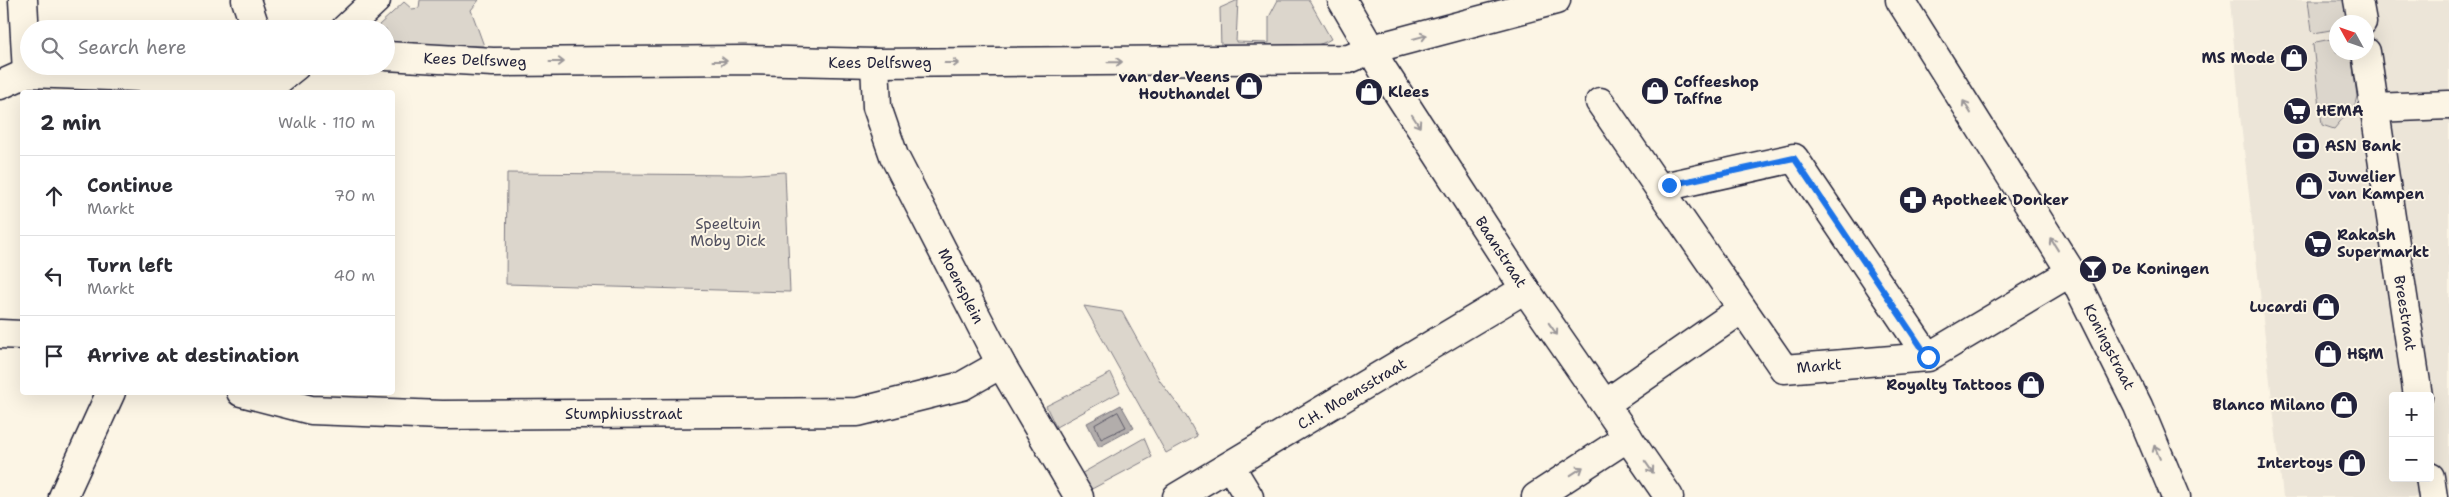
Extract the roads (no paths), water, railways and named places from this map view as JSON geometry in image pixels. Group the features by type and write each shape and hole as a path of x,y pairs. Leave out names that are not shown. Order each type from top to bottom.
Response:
{"street":[{"path":"23,0 24,20"},
{"path":"246,0 253,20"},
{"path":"354,20 376,0"},
{"name":"Baanstraat","path":"1342,0 1383,70 1525,289 1670,497"},
{"name":"Kees Delfsweg","path":"395,57 493,62 744,60 875,64 1348,59 1372,50 1556,0"},
{"name":"Koningstraat","path":"1900,0 2071,272 2138,406 2173,497"},
{"path":"2358,0 2361,15"},
{"name":"Breestraat","path":"2367,60 2417,392"},
{"name":"Moensplein","path":"875,64 877,107 894,156 1001,364 1079,497"},
{"path":"0,85 22,75"},
{"path":"152,75 278,77"},
{"name":"Markt","path":"1600,102 1784,369 1928,357 2071,272"},
{"path":"2374,108 2449,104"},
{"path":"1659,188 1794,158 1928,357"},
{"name":"C.H. Moensstraat","path":"1177,497 1525,289"},
{"path":"1605,404 1742,310"},
{"path":"0,334 20,335"},
{"name":"Stumphiusstraat","path":"253,395 311,410 442,415 858,412 962,386 1001,364"},
{"path":"64,497 110,395"},
{"path":"1536,497 1628,437"},
{"path":"1230,466 1249,497"},
{"path":"2431,482 2433,497"}],"water":[{"path":"1121,405 1134,428 1099,447 1087,423"}],"place":[{"name":"MS Mode","path":"2294,58"},
{"name":"van der Veens Houthandel","path":"1249,86"},
{"name":"Coffeeshop Taffne","path":"1655,91"},
{"name":"Klees","path":"1369,92"},
{"name":"HEMA","path":"2297,111"},
{"name":"ASN Bank","path":"2306,146"},
{"name":"Juwelier van Kampen","path":"2309,186"},
{"name":"Apotheek Donker","path":"1913,200"},
{"name":"Rakash Supermarkt","path":"2318,244"},
{"name":"De Koningen","path":"2093,269"},
{"name":"Lucardi","path":"2326,307"},
{"name":"H&M","path":"2328,354"},
{"name":"Royalty Tattoos","path":"2031,385"},
{"name":"Blanco Milano","path":"2344,405"},
{"name":"Intertoys","path":"2352,463"}],"park label":[{"name":"Speeltuin Moby Dick","path":"728,232"}]}
